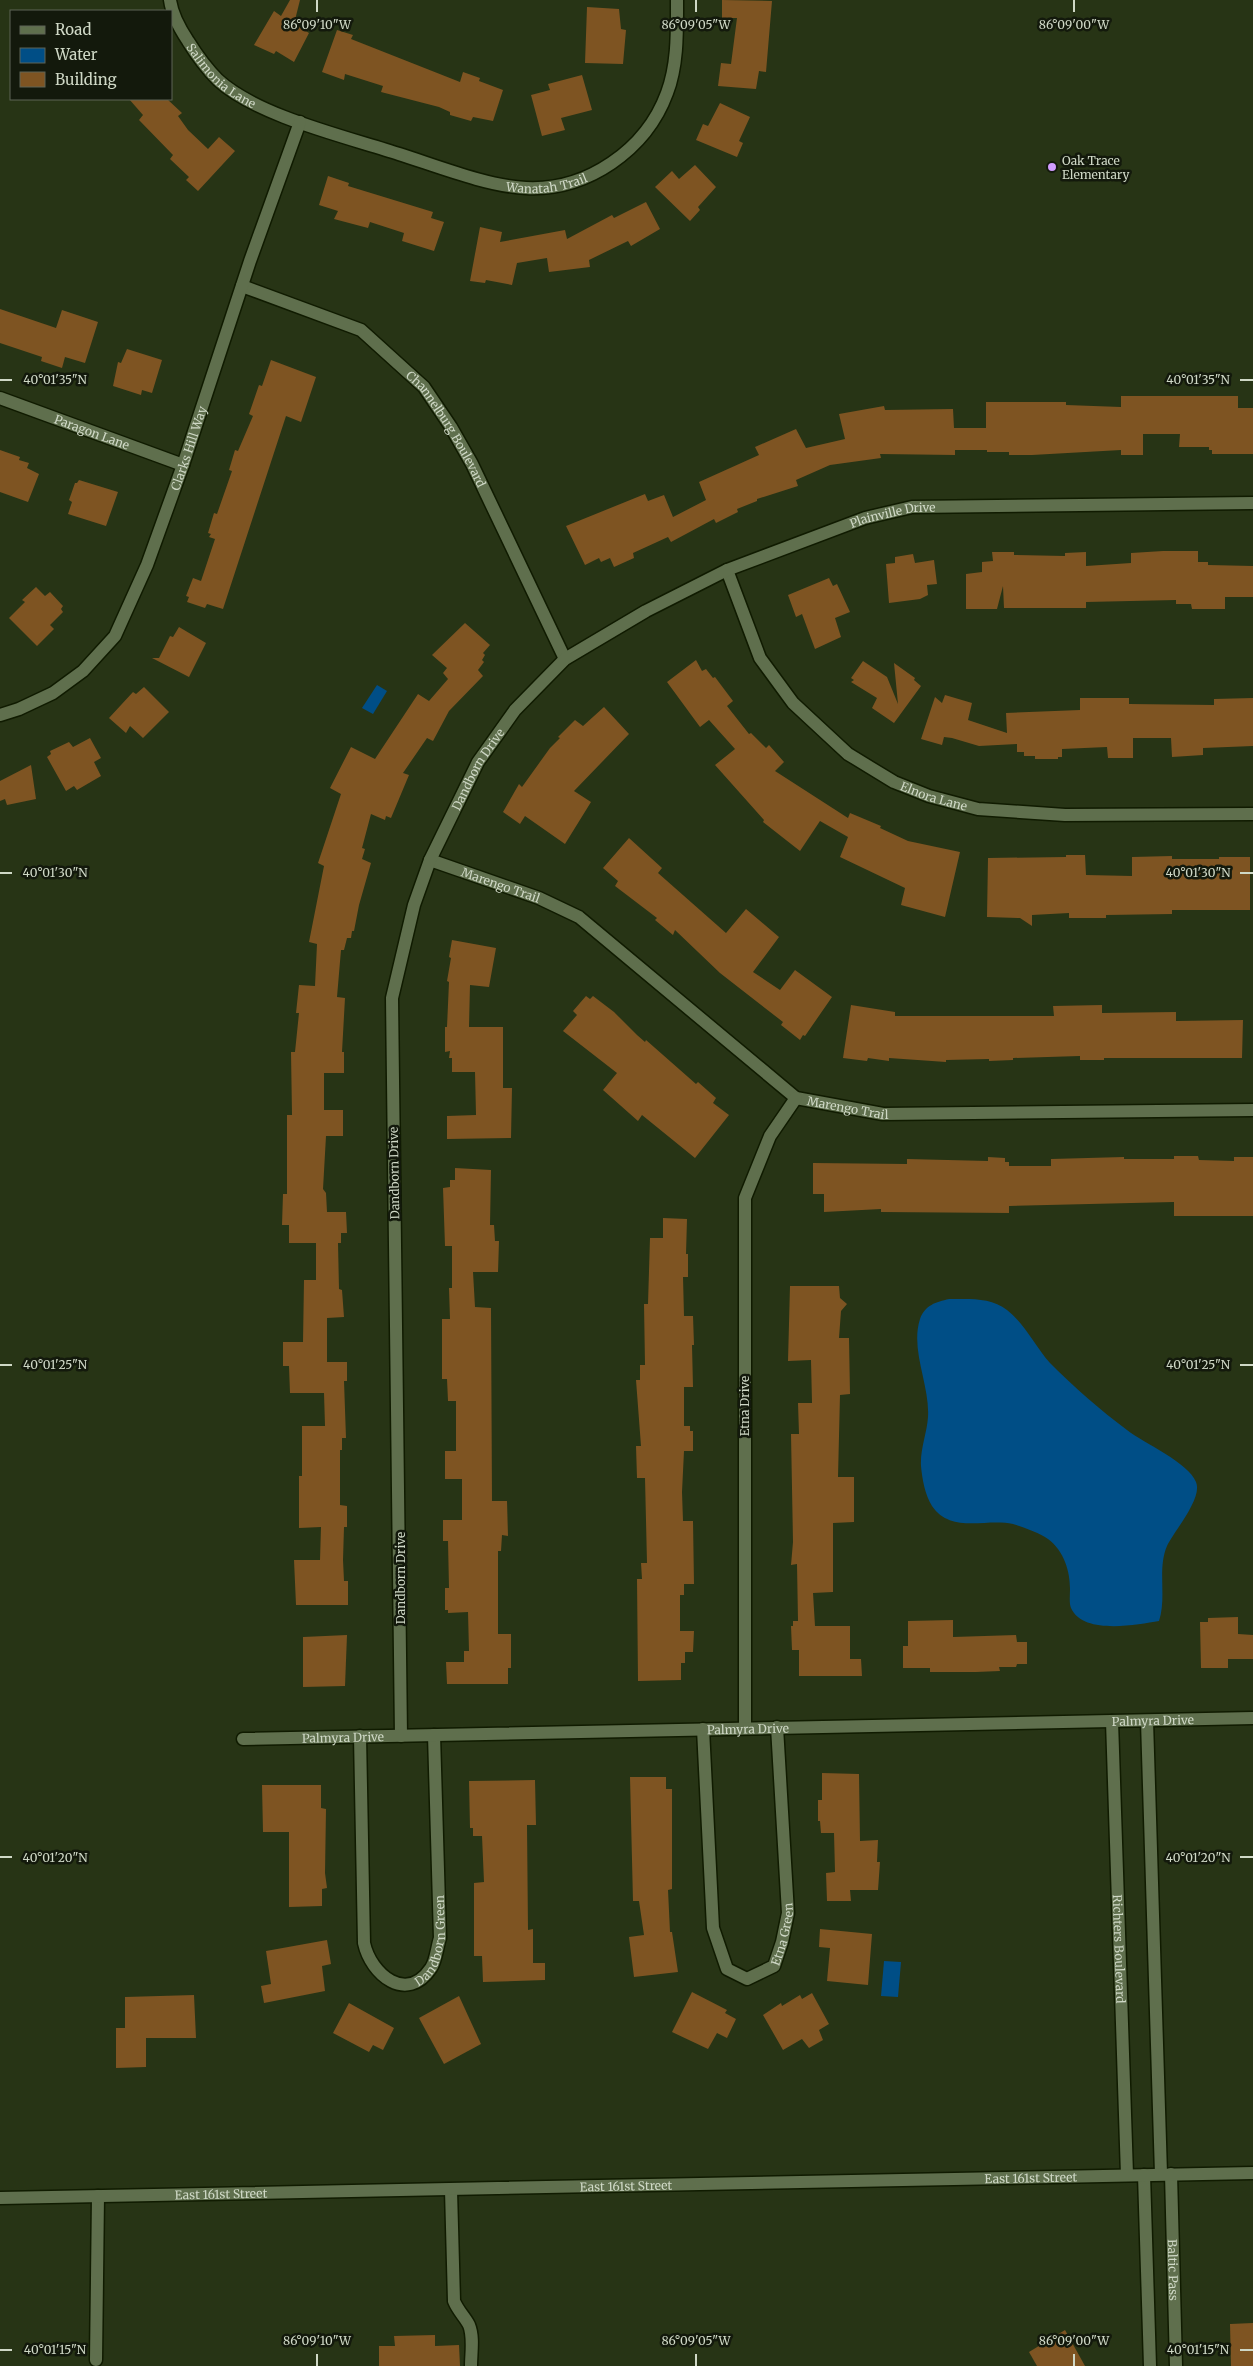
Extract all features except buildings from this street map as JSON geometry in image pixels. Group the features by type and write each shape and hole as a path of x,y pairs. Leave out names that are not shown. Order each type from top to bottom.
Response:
{"street":[{"name":"Salimonia Lane","path":"170,0 180,28 194,51 218,80 247,100 300,122"},
{"name":"Wanatah Trail","path":"300,122 443,168 505,185 527,188 557,187 582,180 607,166 632,148 652,124 668,93 675,61 677,0"},
{"name":"Clarks Hill Way","path":"0,715 53,694 83,671 115,636 147,565 183,465 242,286 300,122"},
{"name":"Channelburg Boulevard","path":"242,286 361,330 424,387 451,427 472,464 565,659"},
{"name":"Paragon Lane","path":"0,398 183,465"},
{"name":"Plainville Drive","path":"565,659 646,611 727,570 865,518 912,507 1253,503"},
{"name":"Elnora Lane","path":"727,570 760,658 793,703 848,754 894,782 929,796 978,809 1065,815 1253,814"},
{"name":"Dandborn Drive","path":"401,1736 392,998 414,906 430,860 478,762 515,710 565,659"},
{"name":"Marengo Trail","path":"430,860 538,898 579,917 796,1098 883,1114 1253,1110"},
{"name":"Etna Drive","path":"745,1728 745,1198 770,1136 796,1098"},
{"name":"Palmyra Drive","path":"242,1739 1253,1718"},
{"path":"1148,1720 1166,2174"},
{"name":"Richters Boulevard","path":"1112,1721 1127,2175"},
{"name":"Etna Green","path":"703,1729 713,1928 728,1969 746,1979 774,1966 782,1942 788,1913 777,1727"},
{"name":"Dandborn Green","path":"360,1736 364,1943 367,1957 383,1977 401,1984 418,1982 432,1967 440,1938 434,1736"},
{"name":"East 161st Street","path":"0,2198 1253,2173"},
{"name":"Baltic Pass","path":"1166,2174 1176,2366"},
{"path":"1144,2175 1150,2366"},
{"path":"451,2190 454,2301 459,2314 468,2324 472,2338 471,2366"},
{"path":"96,2360 98,2196"}],"water":[{"path":"377,685 387,691 373,714 362,708"},
{"path":"949,1299 987,1301 1007,1310 1025,1328 1050,1363 1078,1389 1127,1430 1184,1467 1196,1482 1197,1489 1192,1505 1167,1546 1164,1555 1162,1602 1159,1621 1124,1626 1098,1625 1087,1622 1077,1616 1071,1608 1070,1582 1065,1562 1058,1549 1048,1539 1036,1532 1013,1524 969,1523 949,1520 940,1515 932,1506 926,1492 921,1466 928,1405 917,1343 922,1314 935,1303"},
{"path":"884,1961 901,1962 898,1997 881,1996"}],"place":[{"name":"Oak Trace Elementary","path":"1052,167"}]}
